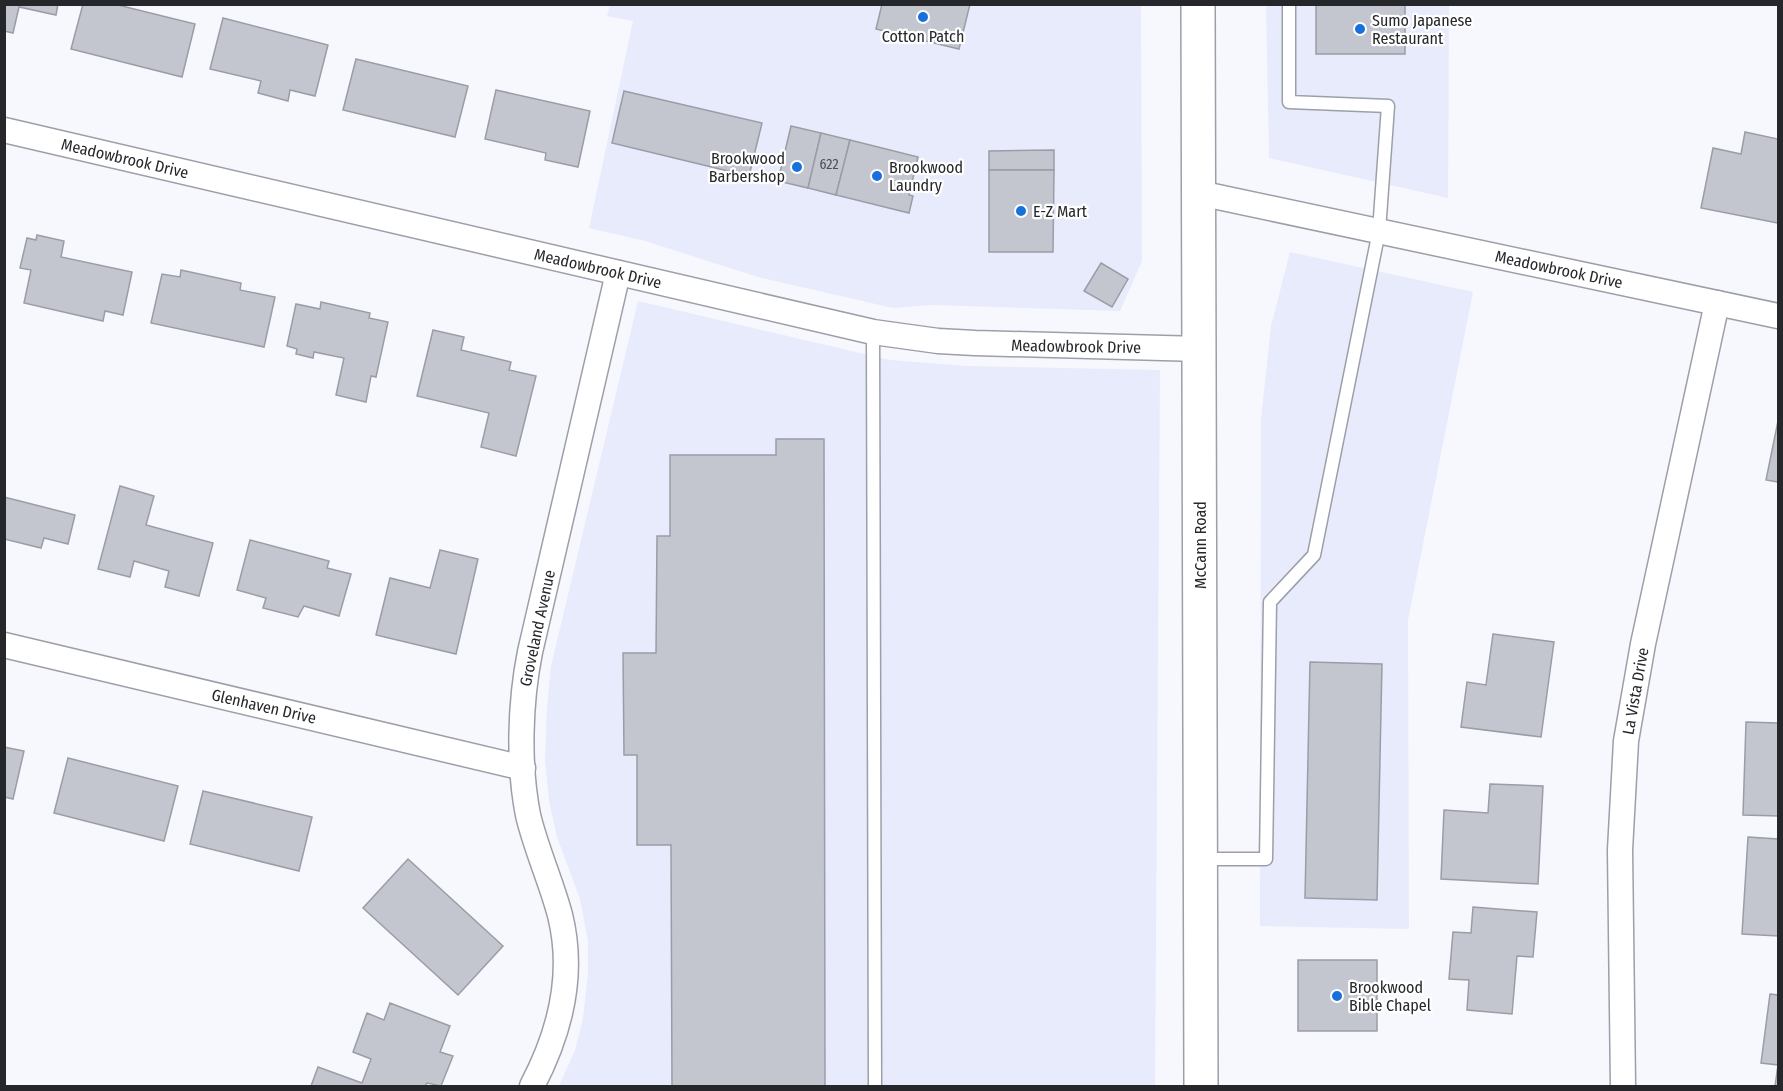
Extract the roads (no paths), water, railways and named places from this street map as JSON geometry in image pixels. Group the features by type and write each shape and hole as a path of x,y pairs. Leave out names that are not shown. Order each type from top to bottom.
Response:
{"main road":[{"name":"McCann Road","path":"1198,4 1201,1086"}],"street":[{"name":"Meadowbrook Drive","path":"4,130 873,332 929,340 975,343 1200,349"},
{"name":"Meadowbrook Drive","path":"1199,193 1779,316"},
{"name":"Groveland Avenue","path":"532,1086 552,1045 559,1023 566,956 559,914 528,814 523,768 522,709 527,667 618,273"},
{"name":"La Vista Drive","path":"1623,1086 1620,850 1626,741 1643,644 1717,303"},
{"name":"Glenhaven Drive","path":"4,645 523,768"}],"lane":[{"path":"1200,859 1266,859 1270,602 1314,555 1379,231 1388,106 1288,102 1289,4"},
{"path":"873,332 875,1086"}],"place":[{"name":"Cotton Patch","path":"923,17"},
{"name":"Sumo Japanese Restaurant","path":"1360,29"},
{"name":"Brookwood Barbershop","path":"797,167"},
{"name":"Brookwood Laundry","path":"877,176"},
{"name":"E-Z Mart","path":"1021,211"},
{"name":"Brookwood Bible Chapel","path":"1337,996"}]}
